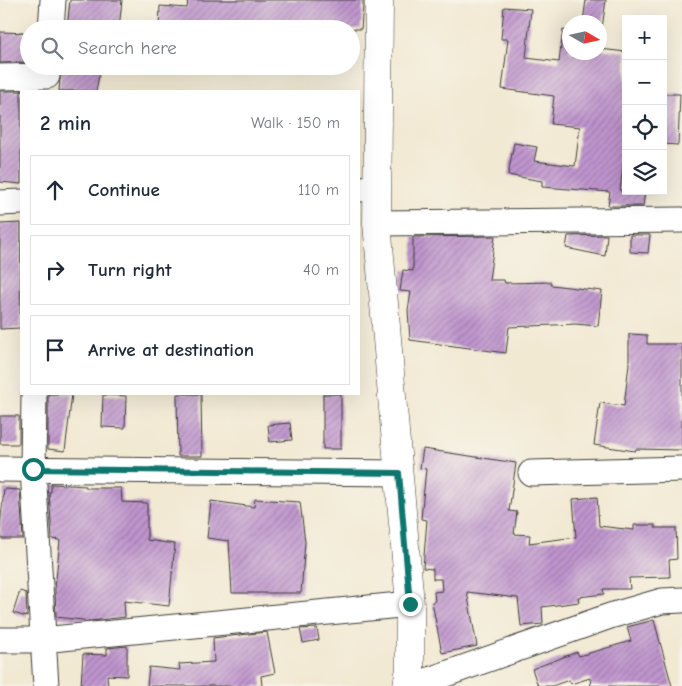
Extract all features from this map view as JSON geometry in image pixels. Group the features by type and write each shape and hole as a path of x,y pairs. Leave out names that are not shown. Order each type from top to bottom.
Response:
{"street":[{"path":"52,20 53,0"},
{"path":"378,0 368,188 377,223 410,604 410,668 407,686"},
{"path":"0,77 47,78"},
{"path":"0,203 20,202"},
{"path":"377,223 682,220"},
{"path":"34,395 33,469 46,686"},
{"path":"0,469 399,473"},
{"path":"531,473 682,469"},
{"path":"412,686 610,616 662,601 682,600"},
{"path":"0,640 42,640 410,604"}],"building":[{"path":"70,0 122,0 120,20 68,20"},
{"path":"188,0 363,0 361,29 360,20 159,20 160,6 187,8"},
{"path":"586,0 606,0 604,15 584,15"},
{"path":"504,7 531,9 526,58 559,62 562,38 562,60 607,60 607,50 622,52 622,173 620,191 622,191 622,195 644,195 643,206 608,206 610,192 542,187 542,181 508,175 514,143 537,147 534,161 575,166 580,127 551,124 554,96 502,89 508,39 501,39"},
{"path":"0,32 20,33 20,62 0,63"},
{"path":"60,75 99,75 96,90 59,90"},
{"path":"0,91 20,91 20,184 0,182"},
{"path":"667,94 680,94 678,145 667,144"},
{"path":"20,223 20,328 0,329 0,224"},
{"path":"607,235 605,256 566,248 568,236"},
{"path":"630,235 650,235 648,253 630,252"},
{"path":"495,236 489,280 504,280 505,283 551,282 551,285 602,291 598,326 575,324 509,327 506,353 410,340 408,310 411,292 400,291 403,270 413,271 413,237"},
{"path":"629,334 647,335 647,344 682,344 682,450 636,449 635,451 594,445 600,403 624,406 629,364"},
{"path":"48,395 72,395 65,451 48,449"},
{"path":"103,395 126,396 125,428 102,427"},
{"path":"177,395 201,395 202,456 178,456"},
{"path":"323,395 341,395 341,449 323,449"},
{"path":"0,416 19,416 19,444 0,444"},
{"path":"290,423 292,440 270,442 268,425"},
{"path":"423,449 516,463 509,511 517,512 514,534 530,535 529,543 576,537 573,499 597,497 599,526 634,530 634,525 676,528 677,559 669,560 670,577 629,578 630,589 603,589 604,594 578,597 579,602 542,607 543,624 521,626 518,598 467,592 477,646 442,653 432,602 435,602 434,592 442,591 441,579 433,579 433,569 423,568 427,520 421,519 426,469 420,468"},
{"path":"51,484 86,486 86,488 121,488 122,502 147,503 147,540 175,544 169,606 124,601 125,617 91,621 56,617 55,589 60,540 52,539 49,492 51,492"},
{"path":"4,489 20,490 23,539 2,539 0,527"},
{"path":"255,499 300,502 305,542 301,593 232,593 229,541 207,538 211,501 254,507"},
{"path":"20,591 26,593 27,617 13,613"},
{"path":"654,620 672,686 591,686 590,678 571,684 569,680 552,686 538,686 532,669 577,652 579,656 631,641 627,627"},
{"path":"317,628 319,640 303,643 300,629"},
{"path":"267,632 275,673 261,676 262,686 147,686 149,667 180,670 179,664 214,662 213,638"},
{"path":"127,646 127,676 107,675 108,686 81,686 83,654 107,655 107,648"}],"route":[{"path":"33,469 399,473 410,604"}]}
